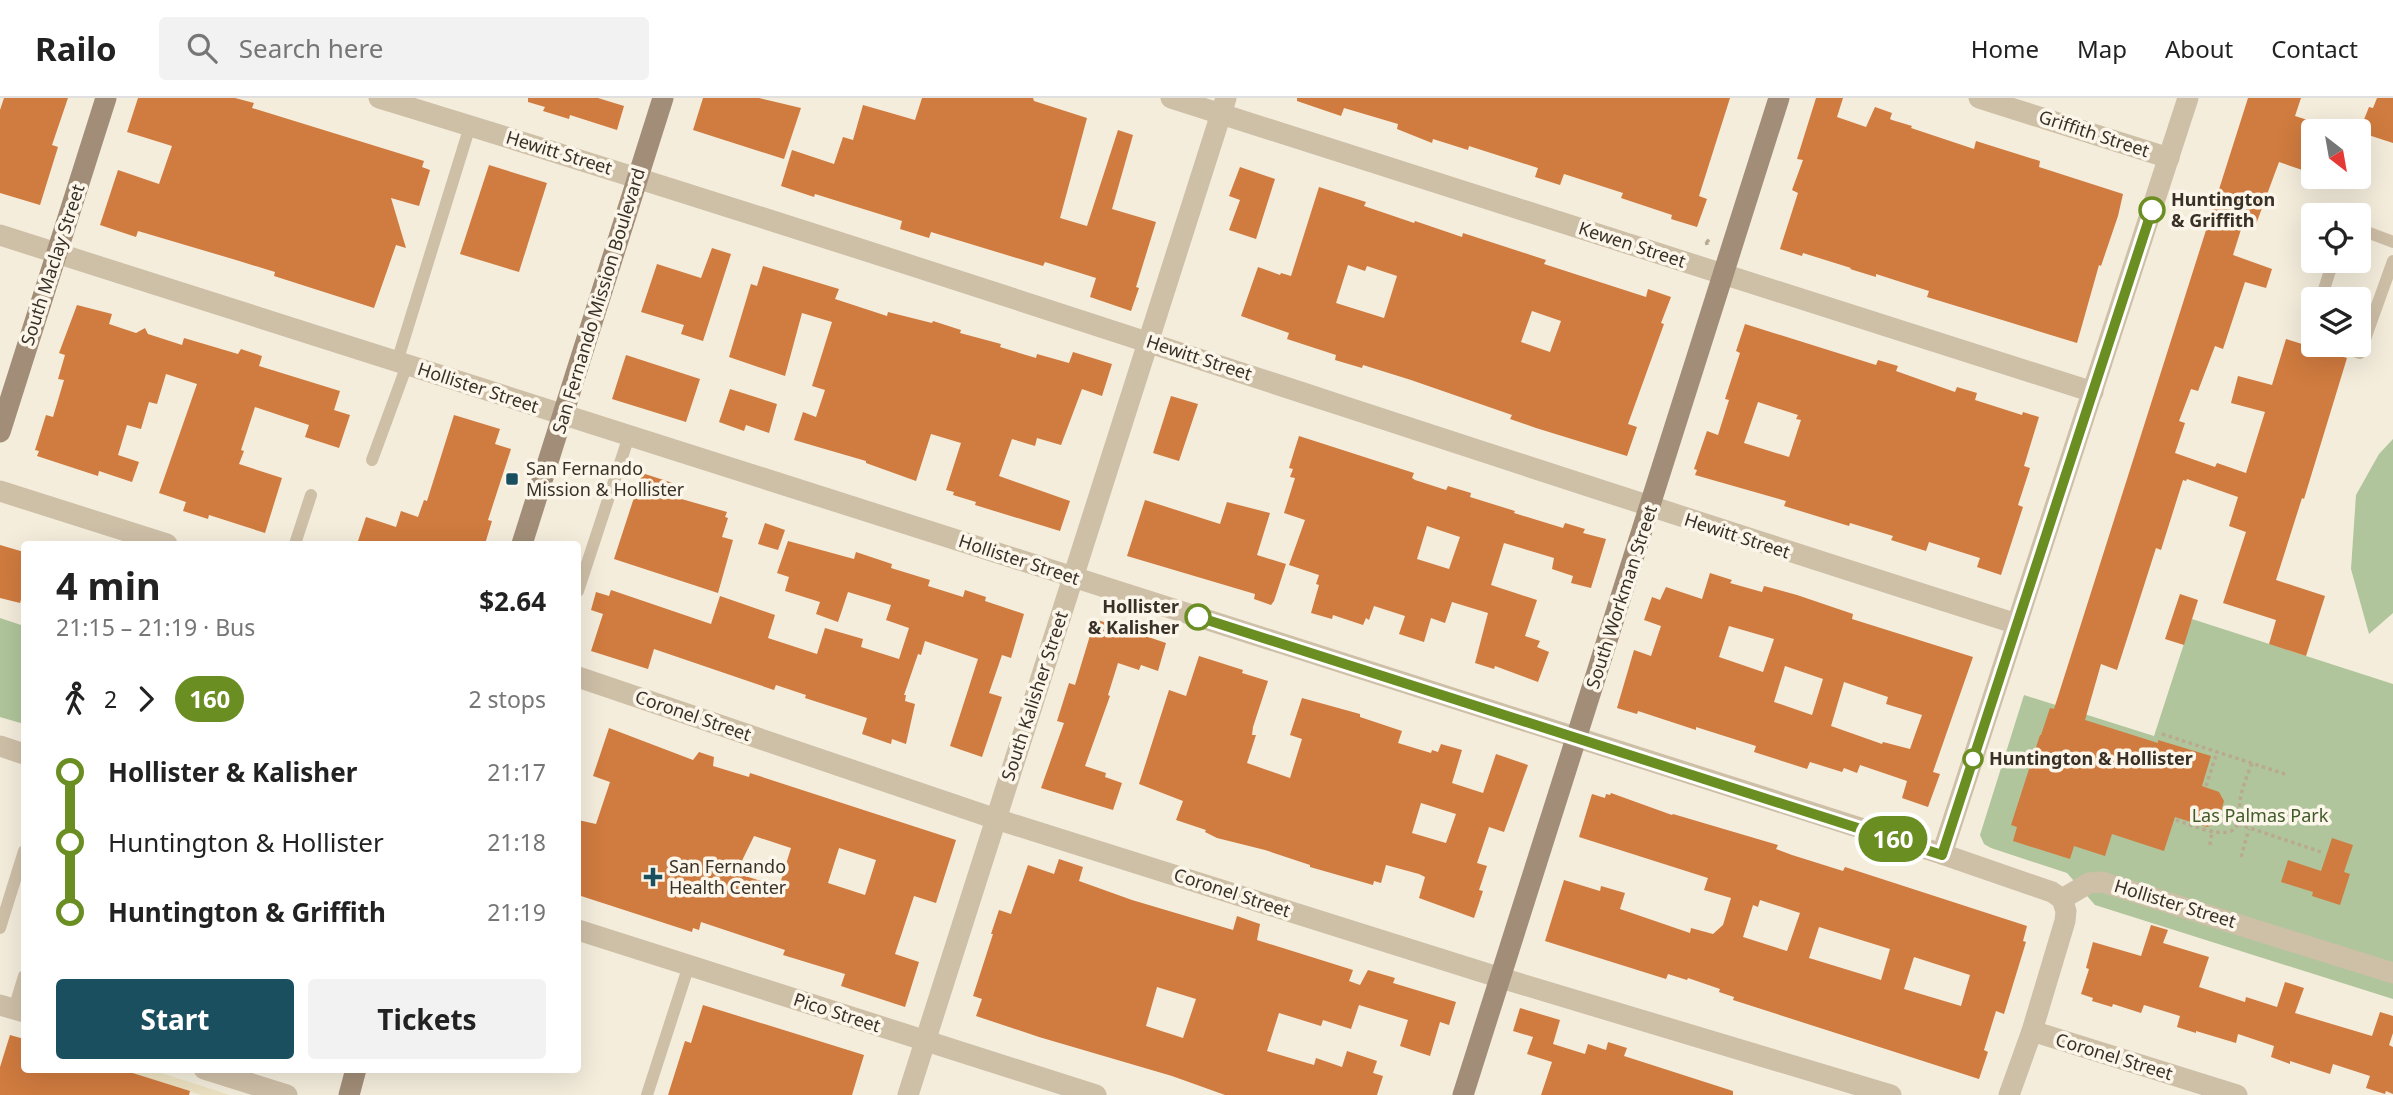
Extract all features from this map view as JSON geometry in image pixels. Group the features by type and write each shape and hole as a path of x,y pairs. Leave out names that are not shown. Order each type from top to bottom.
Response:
{"main road":[{"name":"South Maclay Street","path":"0,432 106,98"},
{"name":"San Fernando Mission Boulevard","path":"523,541 663,98"},
{"name":"South Workman Street","path":"1463,1095 1780,98"},
{"path":"349,1095 355,1073"}],"street":[{"name":"Hewitt Street","path":"379,98 638,177 1148,341 1650,508 2017,624"},
{"name":"Kewen Street","path":"1171,98 1223,106 1724,274 2093,392"},
{"name":"Griffith Street","path":"1979,98 2169,158"},
{"path":"1942,855 2188,98"},
{"name":"South Kalisher Street","path":"908,1095 1223,106"},
{"name":"Hollister Street","path":"0,235 1942,855 2046,889 2062,899 2090,883 2102,882 2393,973"},
{"path":"0,491 158,541"},
{"name":"Coronel Street","path":"581,678 996,819 1501,978 1891,1095"},
{"path":"0,746 21,753"},
{"path":"2009,1095 2032,1031 2065,921 2066,911 2062,899"},
{"name":"Pico Street","path":"581,931 925,1041 1058,1089 1096,1095"},
{"name":"Coronel Street","path":"2032,1031 2236,1095"},
{"path":"217,1073 287,1095"}],"lane":[{"path":"372,460 470,126"},
{"path":"2371,234 2393,242"},
{"path":"2371,322 2393,261"},
{"path":"581,582 629,436"},
{"path":"296,541 311,495"},
{"path":"0,928 21,861"},
{"path":"647,1095 688,965"},
{"path":"13,1009 21,985"}],"path":[{"path":"2162,734 2288,775"},
{"path":"2206,786 2217,752"},
{"path":"2176,820 2212,831 2230,831 2238,824 2241,797 2252,763"},
{"path":"2238,824 2321,852"},
{"path":"2241,857 2250,828"},
{"path":"2210,845 2212,831"}],"green space":[{"path":"2393,439 2393,613 2369,634 2351,569 2356,495 2379,454"},
{"path":"0,618 21,625 21,723 0,717"},
{"name":"Las Palmas Park","path":"2192,619 2393,684 2393,999 2095,905 2067,873 1984,844 1980,835 2024,695 2154,736"}],"shaded area":[{"path":"132,1073 161,1073 230,1095 201,1095"}],"building":[{"path":"4,98 68,98 52,145 58,147 40,205 0,193 0,110"},
{"path":"138,98 235,98 254,103 252,108 424,161 422,167 430,170 419,206 391,198 406,248 396,245 374,308 274,276 275,272 236,260 138,231 136,237 100,225 118,170 159,184 172,146 127,132"},
{"path":"528,98 598,98 624,106 617,130 570,115 569,119 543,111 545,107 528,102"},
{"path":"703,98 759,98 801,108 784,159 693,130"},
{"path":"922,98 1033,98 1034,101 1087,118 1060,218 1087,226 1118,130 1133,135 1112,209 1156,222 1131,311 1090,297 1096,278 1045,262 1043,266 931,232 929,238 900,229 902,221 781,186 792,150 834,164 843,137 853,140 863,105 915,120"},
{"path":"1297,98 1730,98 1699,196 1707,199 1697,227 1671,219 1672,215 1621,198 1623,193 1564,174 1560,185 1535,177 1538,168 1469,146 1468,150 1433,139 1432,143 1397,129 1398,124 1344,108 1341,116 1297,101"},
{"path":"1816,98 1843,98 1837,117 1866,127 1875,107 1892,113 1890,119 1912,126 1911,128 1974,149 1976,141 2040,161 2039,167 2123,194 2077,343 1927,297 1929,291 1876,274 1876,277 1803,253 1802,256 1780,249 1798,193 1792,190 1803,160 1797,159"},
{"path":"2248,98 2301,98 2295,116 2304,119 2301,119 2301,170 2279,162 2255,227 2243,223 2233,255 2272,269 2266,288 2245,282 2223,349 2215,346 2198,391 2191,389 2179,421 2185,423 2175,453 2215,467 2217,463 2246,473 2265,412 2231,403 2238,376 2272,385 2286,339 2301,344 2301,357 2347,358 2276,580 2325,596 2306,656 2269,644 2276,620 2223,603 2246,532 2229,526 2238,497 2187,479 2183,480 2161,550 2156,548 2117,670 2101,664 2085,720 2211,756 2202,786 2219,792 2224,801 2218,823 2207,827 2175,817 2164,851 2112,834 2105,856 2074,846 2070,859 2013,841 2017,827 2011,825 2050,708 2054,709"},
{"path":"2377,98 2393,98 2393,143 2371,136 2371,119 2364,119 2369,107 2373,108"},
{"path":"489,165 547,183 519,272 460,254"},
{"path":"1240,167 1275,179 1256,239 1229,230 1240,200 1229,196"},
{"path":"1319,187 1366,202 1364,206 1414,223 1415,221 1462,237 1463,233 1546,260 1544,264 1646,297 1648,289 1671,297 1628,424 1637,427 1627,456 1510,419 1512,415 1411,380 1363,365 1362,368 1335,360 1336,355 1287,339 1289,333 1241,316 1258,267 1291,276","holes":["1348,265 1365,271 1367,266 1397,276 1384,318 1336,303","1532,311 1561,321 1550,352 1521,342"]},
{"path":"712,248 731,254 703,341 681,334 684,325 641,312 657,264 701,278"},
{"path":"763,266 839,289 835,299 887,316 888,312 932,323 933,321 961,330 960,333 1001,344 1000,347 1036,358 1037,354 1069,363 1073,352 1112,364 1102,396 1082,389 1061,445 1037,438 1035,446 1012,439 999,476 1070,501 1060,531 975,505 976,502 946,490 961,443 931,434 916,481 866,461 794,440 803,412 816,417 825,390 812,386 832,322 802,313 785,376 729,357 751,284 757,286"},
{"path":"77,305 112,314 109,324 136,333 145,328 148,334 182,345 184,338 238,354 241,349 262,356 259,366 340,391 334,410 350,415 339,448 305,437 309,425 255,407 239,464 282,478 265,533 209,515 208,519 183,511 186,502 159,493 197,384 166,374 157,404 149,402 141,429 127,425 118,455 139,462 132,482 99,471 98,476 37,456 39,451 35,450 46,415 53,417 64,380 58,379 65,355 59,353"},
{"path":"1745,324 1876,365 1878,360 1898,366 1896,371 1955,392 1957,387 1977,393 1975,400 2022,415 2023,412 2039,417 2024,466 2030,468 2018,505 2023,507 2001,575 1977,567 1980,558 1929,542 1926,551 1891,540 1893,536 1784,506 1786,501 1695,475 1697,470 1694,469 1707,431 1718,435 1729,400 1725,399 1740,353 1736,351","holes":["1758,402 1798,415 1796,419 1801,420 1789,457 1744,443"]},
{"path":"626,355 700,379 686,422 612,399"},
{"path":"730,389 777,404 769,433 746,425 744,431 719,422"},
{"path":"1171,396 1198,404 1179,461 1153,453"},
{"path":"454,415 500,429 495,444 511,449 488,520 492,521 486,541 358,541 366,517 396,527 401,511 418,517 424,500 427,501"},
{"path":"1299,436 1414,473 1412,478 1415,480 1446,490 1448,486 1471,493 1470,497 1515,511 1514,513 1563,528 1565,523 1585,529 1583,533 1606,539 1591,588 1571,583 1573,576 1552,569 1554,558 1504,543 1491,585 1537,600 1525,636 1540,641 1537,647 1549,652 1538,682 1495,666 1494,669 1475,663 1488,613 1452,602 1445,623 1431,618 1424,642 1399,634 1405,616 1374,606 1369,620 1366,618 1363,625 1333,615 1332,619 1311,613 1319,575 1289,565 1305,520 1284,513 1295,478 1290,477 1293,469 1289,468","holes":["1427,526 1460,537 1449,569 1417,559"]},
{"path":"642,473 682,486 678,498 727,512 725,517 728,518 722,537 733,540 718,593 614,559"},
{"path":"1145,500 1220,524 1227,502 1270,513 1257,555 1286,564 1271,605 1254,599 1255,594 1127,556"},
{"path":"765,523 785,530 778,550 758,544"},
{"path":"788,541 854,559 856,552 892,564 891,568 930,580 928,586 963,597 965,590 986,597 985,601 1024,614 1011,658 1002,655 989,693 1002,697 982,757 950,746 978,659 925,641 904,695 905,701 915,704 906,744 892,739 891,744 862,734 867,718 805,698 806,695 776,685 774,690 654,649 648,669 591,651 603,614 591,610 596,592 609,596 611,590 711,624 720,596 775,615 768,638 817,654 825,628 863,639 861,647 899,659 909,628 886,620 891,605 848,592 838,622 816,614 820,602 785,591 789,577 777,573"},
{"path":"0,545 21,551 21,600 20,603 0,598"},
{"path":"1710,573 1732,580 1730,583 1762,592 1764,586 1797,595 1853,614 1852,619 1973,657 1933,772 1940,774 1928,807 1902,798 1907,781 1860,765 1857,773 1844,768 1842,772 1810,762 1807,769 1754,752 1756,746 1638,711 1637,714 1617,708 1634,650 1651,656 1661,626 1644,620 1652,597 1660,600 1666,587 1702,599","holes":["1729,626 1774,639 1763,672 1719,657","1785,666 1823,679 1812,715 1774,702","1844,682 1888,697 1886,704 1922,715 1910,749 1883,742 1882,744 1831,726"]},
{"path":"2180,594 2198,600 2184,645 2165,639"},
{"path":"1095,619 1166,643 1158,671 1141,665 1139,670 1118,663 1108,695 1110,696 1085,766 1106,773 1105,777 1122,783 1113,810 1041,788 1064,723 1057,721 1069,683 1075,685"},
{"path":"1199,656 1268,681 1253,727 1252,735 1256,735 1247,763 1290,778 1302,739 1290,735 1302,698 1360,714 1360,717 1402,731 1398,743 1431,753 1432,750 1438,752 1441,744 1462,750 1452,783 1483,793 1496,754 1528,765 1504,832 1489,827 1477,863 1487,866 1479,890 1483,891 1474,918 1419,898 1425,877 1419,874 1386,865 1381,883 1374,881 1373,885 1310,867 1265,850 1217,838 1205,832 1206,830 1176,820 1183,801 1139,784 1169,690 1186,696","holes":["1421,803 1456,814 1446,843 1412,833"]},
{"path":"609,728 693,760 699,752 714,757 713,766 749,777 750,773 956,840 936,903 914,896 895,954 919,962 905,1007 841,986 845,974 783,955 785,950 701,922 699,930 693,928 692,932 581,896 581,821 596,824 610,782 593,776","holes":["754,836 791,848 779,887 736,873","839,848 876,860 865,895 828,883"]},
{"path":"1611,793 1672,815 1778,845 1776,849 1792,855 1843,871 1845,867 2027,926 2023,941 2026,942 2004,1014 1996,1011 1984,1050 1988,1052 1979,1079 1733,1000 1734,997 1719,992 1720,989 1688,978 1687,980 1668,974 1666,979 1545,941 1564,880 1600,891 1601,886 1625,893 1620,909 1690,933 1691,928 1713,934 1723,925 1731,898 1704,890 1708,878 1579,837 1592,794 1605,798 1606,794","holes":["1760,900 1800,913 1787,951 1743,937 1753,905 1758,907","1819,927 1890,949 1881,980 1809,958","1914,957 1970,975 1961,1006 1904,989"]},
{"path":"2332,838 2353,845 2344,872 2350,874 2340,905 2312,896 2313,892 2281,882 2288,860 2321,871"},
{"path":"1059,859 1083,867 1079,881 1132,900 1233,930 1237,916 1260,924 1257,940 1353,970 1349,981 1360,985 1368,970 1395,978 1393,983 1456,1002 1449,1025 1440,1022 1430,1056 1400,1046 1408,1020 1359,1005 1351,1029 1323,1020 1321,1026 1279,1013 1267,1051 1314,1065 1316,1058 1342,1067 1347,1051 1377,1061 1373,1073 1383,1076 1377,1095 1225,1095 976,1016 982,999 973,996 999,910 1011,914 1028,865 1054,874","holes":["1157,987 1196,999 1183,1038 1146,1026"]},
{"path":"2151,925 2168,930 2163,943 2209,957 2199,987 2245,1002 2246,997 2277,1007 2285,982 2304,988 2295,1013 2372,1036 2380,1012 2393,1016 2393,1033 2389,1045 2393,1047 2393,1094 2366,1088 2370,1076 2333,1064 2330,1074 2290,1061 2290,1064 2271,1057 2274,1046 2238,1034 2236,1043 2196,1033 2177,1027 2180,1016 2144,1005 2141,1013 2113,1004 2112,1007 2092,1001 2093,998 2081,994 2089,969 2086,968 2093,942 2141,956"},
{"path":"703,1005 864,1055 852,1095 668,1095 685,1041 691,1043"},
{"path":"1520,1008 1560,1020 1553,1044 1585,1054 1588,1044 1606,1050 1608,1042 1627,1048 1624,1056 1733,1091 1733,1095 1541,1095 1552,1062 1527,1054 1533,1037 1513,1031"},
{"path":"10,1035 21,1038 21,1073 133,1073 190,1091 189,1095 0,1095 0,1067"}],"bus line":[{"name":"160","path":"1198,617 1942,855 2152,210"}],"place":[{"name":"Huntington & Griffith","path":"2152,210"},
{"name":"San Fernando Mission & Hollister","path":"512,479"},
{"name":"Hollister & Kalisher","path":"1198,617"},
{"name":"Huntington & Hollister","path":"1973,759"},
{"name":"San Fernando Health Center","path":"653,877"}]}
